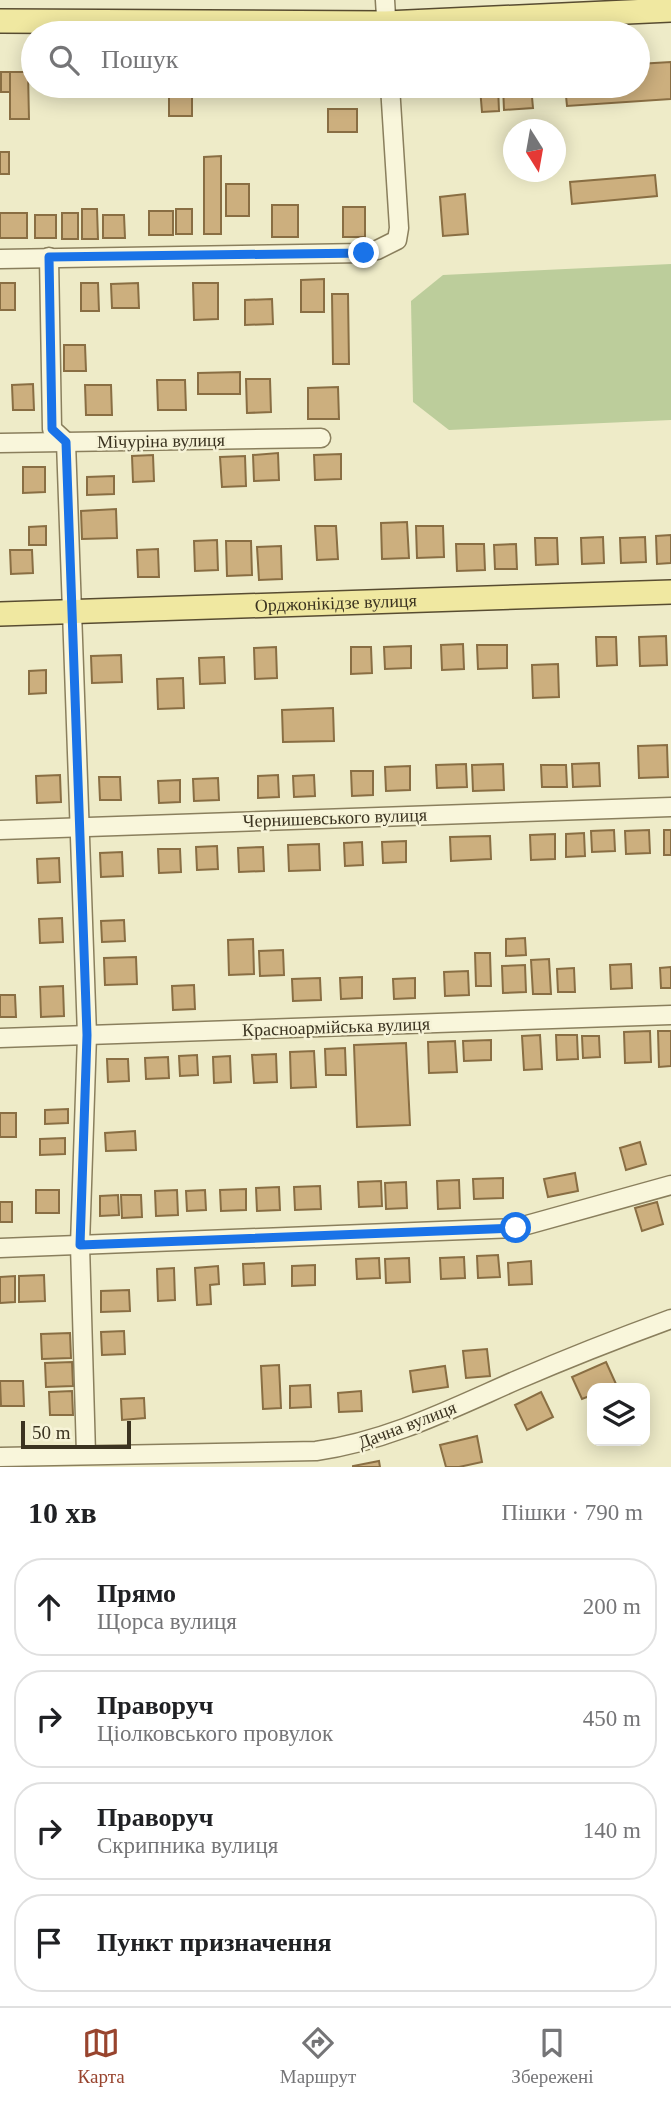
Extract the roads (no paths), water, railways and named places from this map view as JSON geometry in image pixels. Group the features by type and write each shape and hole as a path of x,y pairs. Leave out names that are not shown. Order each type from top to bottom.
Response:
{"main road":[{"path":"497,21 671,10"},
{"path":"0,21 21,21"},
{"name":"Орджонікідзе вулиця","path":"0,614 671,592"}],"street":[{"path":"385,0 386,21"},
{"path":"0,259 364,253 377,250 397,240 399,228 391,98"},
{"path":"49,257 52,429 66,442 87,1035 80,1245 86,1454"},
{"name":"Мічуріна вулиця","path":"0,443 321,438"},
{"name":"Чернишевського вулиця","path":"0,830 671,807"},
{"name":"Красноармійська вулиця","path":"0,1038 671,1015"},
{"path":"0,1248 516,1228 671,1185"},
{"name":"Дачна вулиця","path":"0,1457 316,1451 351,1446 421,1422 571,1356 671,1319"}]}
